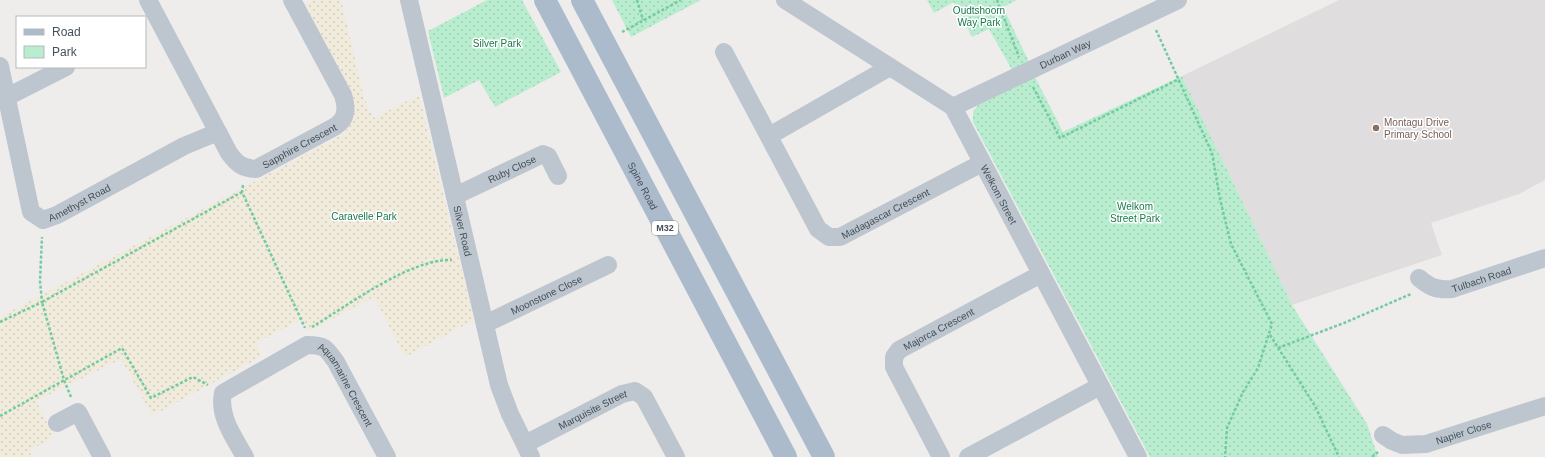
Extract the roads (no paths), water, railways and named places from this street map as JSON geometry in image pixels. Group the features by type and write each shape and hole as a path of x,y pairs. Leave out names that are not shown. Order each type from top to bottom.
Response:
{"main road":[{"name":"Spine Road","path":"545,0 786,457"},
{"path":"582,0 824,457"}],"street":[{"path":"148,0 151,22 218,132"},
{"name":"Sapphire Crescent","path":"218,132 229,153 237,164 246,169 256,170 266,166 336,126 344,118 346,104 344,95 292,0"},
{"name":"Silver Road","path":"409,0 504,400 528,451"},
{"path":"785,0 953,107"},
{"name":"Durban Way","path":"953,107 1178,0"},
{"name":"Madagascar Crescent","path":"724,52 818,229 825,235 835,238 840,237 982,163"},
{"name":"Amethyst Road","path":"0,66 31,212 43,220 57,215 184,146 218,132"},
{"path":"769,136 890,67"},
{"path":"7,97 64,68"},
{"name":"Welkom Street","path":"953,107 1138,457"},
{"name":"Ruby Close","path":"455,196 543,154 548,156 558,176"},
{"name":"Tulbach Road","path":"1424,282 1438,290 1452,289 1545,259"},
{"name":"Moonstone Close","path":"485,324 608,265"},
{"name":"Majorca Crescent","path":"941,457 894,367 894,357 899,350 1041,274"},
{"name":"Aquamarine Crescent","path":"245,457 222,414 221,402 223,393 307,345 319,345 326,348 336,362 387,457"},
{"path":"968,457 1100,386"},
{"name":"Marquisite Street","path":"528,451 622,394 635,391 644,397 676,457"},
{"name":"Napier Close","path":"1383,435 1402,445 1426,444 1545,406"},
{"path":"57,423 78,412 102,457"}],"place":[{"name":"Montagu Drive Primary School","path":"1376,128"}],"park label":[{"name":"Oudtshoorn Way Park","path":"979,16"},
{"name":"Silver Park","path":"497,43"},
{"name":"Welkom Street Park","path":"1135,212"},
{"name":"Caravelle Park","path":"364,216"}]}
